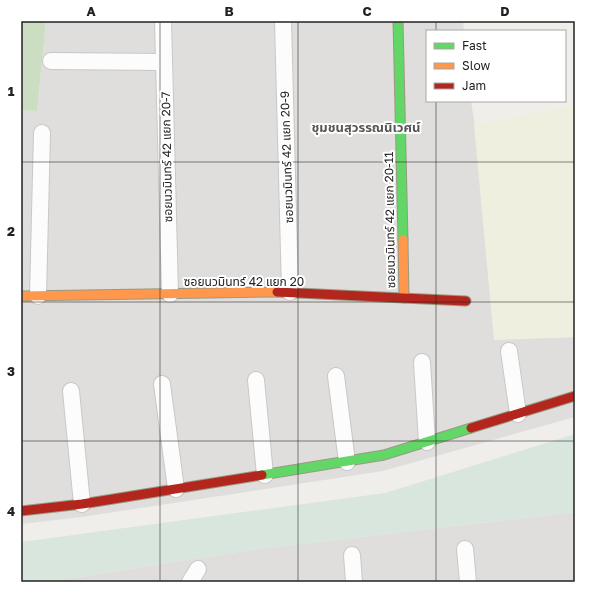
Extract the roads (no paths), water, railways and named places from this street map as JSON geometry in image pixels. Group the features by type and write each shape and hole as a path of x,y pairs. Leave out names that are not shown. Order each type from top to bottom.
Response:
{"street":[{"name":"ซอยนวมินทร์ 42 แยก 20-7","path":"163,21 170,294"},
{"name":"ซอยนวมินทร์ 42 แยก 20-9","path":"283,21 290,292"},
{"name":"ซอยนวมินทร์ 42 แยก 20-11","path":"398,21 404,298"},
{"path":"51,61 164,62"},
{"path":"38,296 42,132"},
{"name":"ซอยนวมินทร์ 42 แยก 20","path":"21,296 290,292 466,300"},
{"path":"509,351 518,414"},
{"path":"422,362 427,442"},
{"path":"336,376 347,462"},
{"path":"256,380 265,475"},
{"path":"162,384 176,489"},
{"path":"71,391 82,504"},
{"path":"21,511 82,504 384,455 575,396"},
{"path":"465,549 468,582"},
{"path":"352,554 354,582"}],"district":[{"name":"ชุมชนสุวรรณนิเวศน์","path":"366,127"}]}
